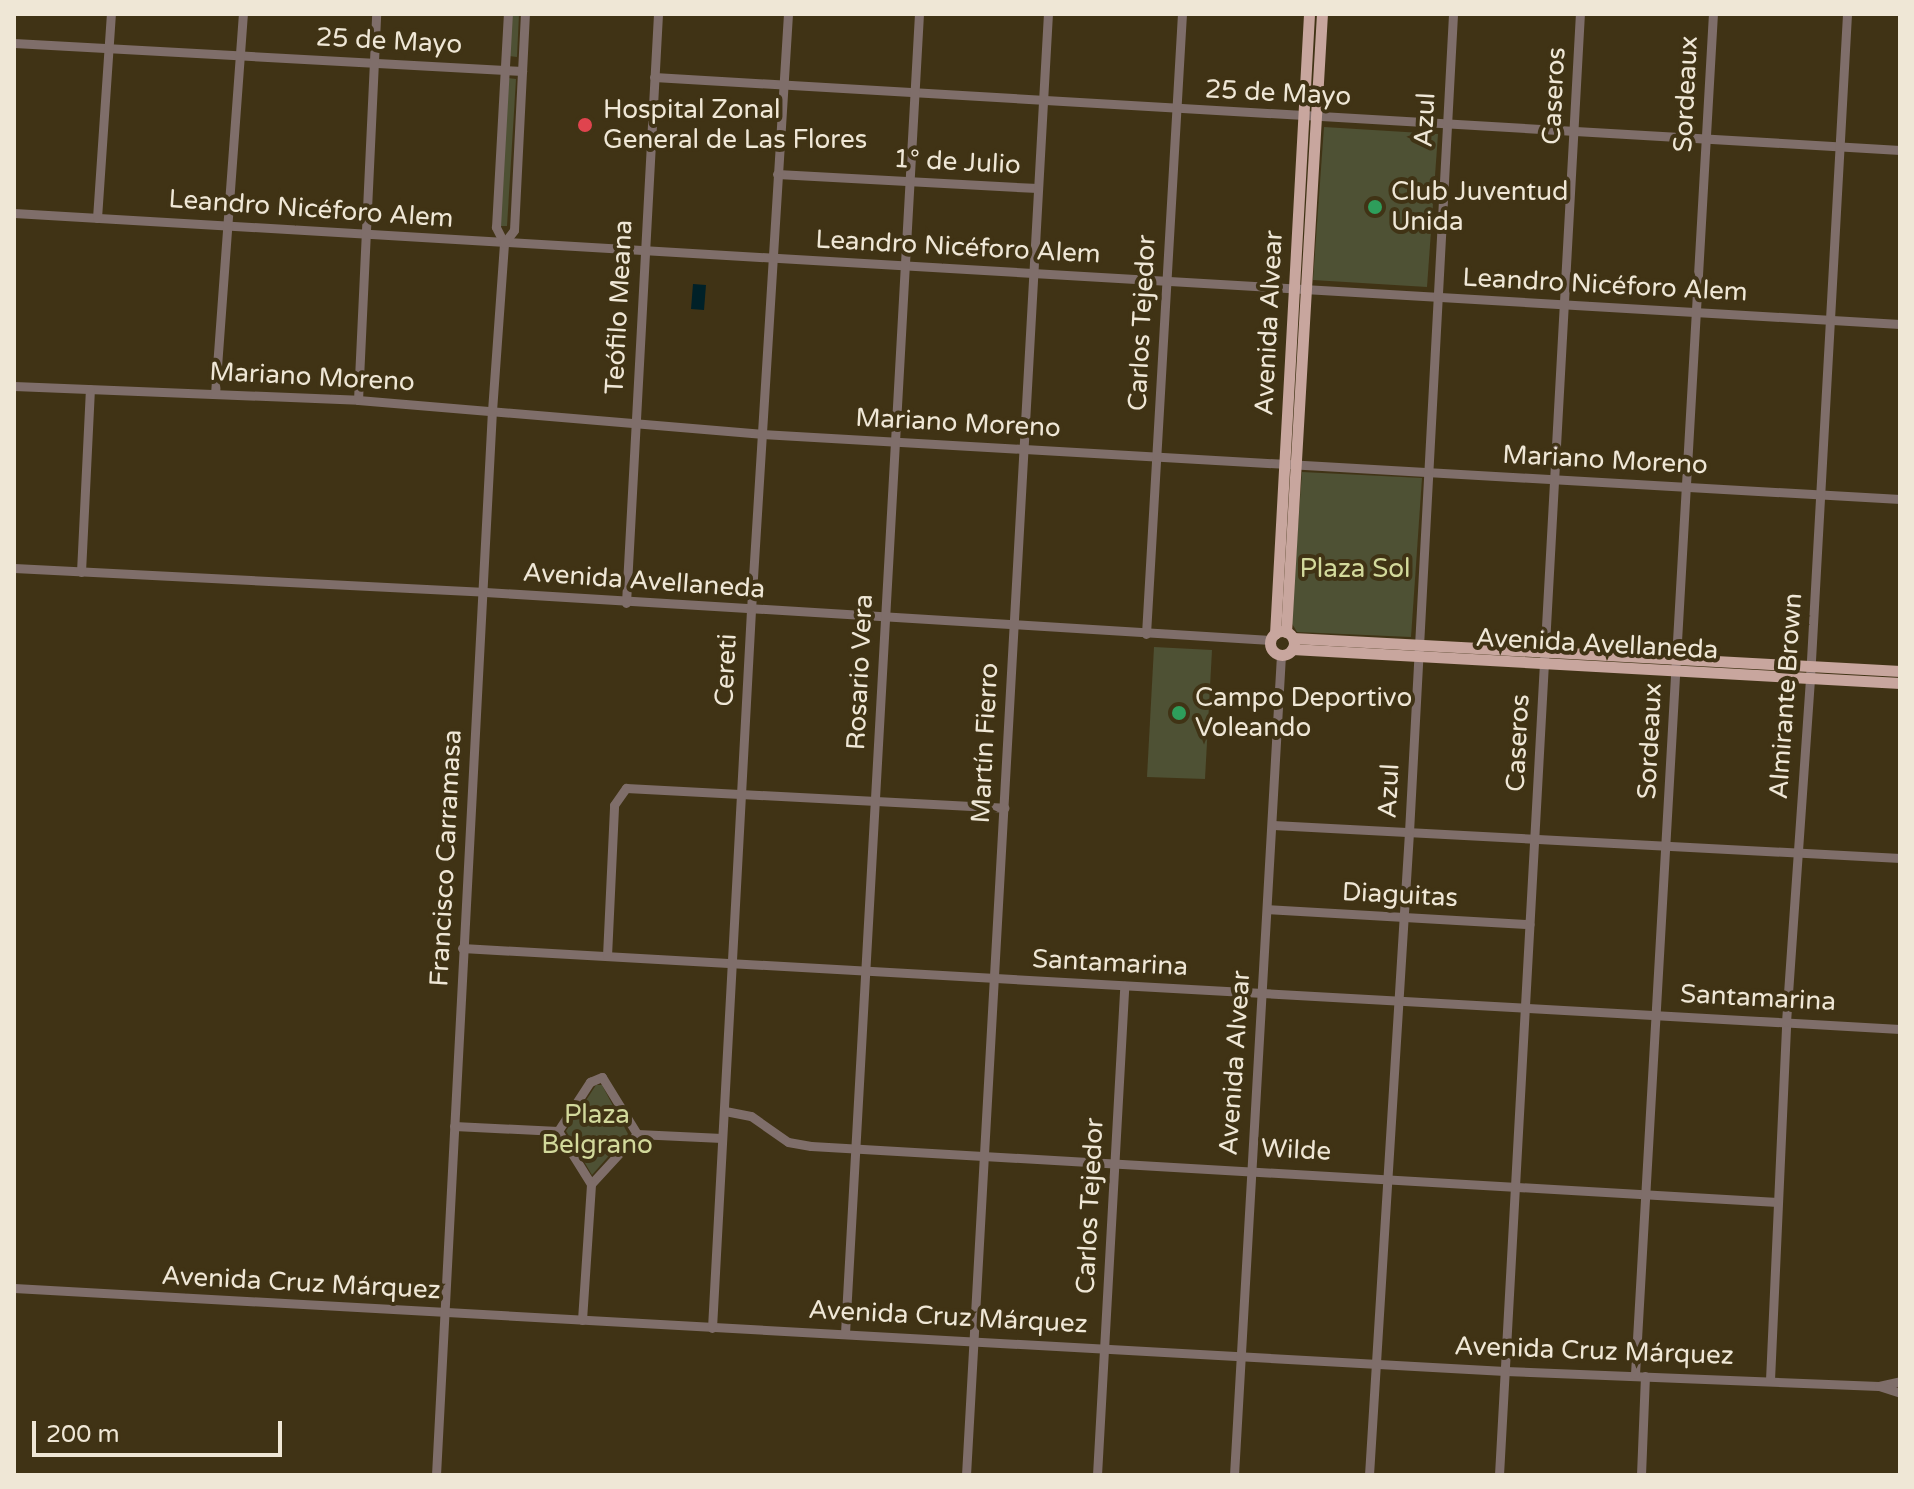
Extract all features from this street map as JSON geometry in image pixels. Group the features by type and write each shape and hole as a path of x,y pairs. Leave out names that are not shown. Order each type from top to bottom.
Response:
{"main road":[{"name":"Avenida Alvear","path":"1300,289 1303,116 1309,14"},
{"name":"Avenida Alvear","path":"1283,641 1289,464 1322,14"},
{"name":"Avenida Avellaneda","path":"1283,641 1810,672 1900,671"},
{"name":"Avenida Avellaneda","path":"1810,672 1900,683"}],"street":[{"path":"97,218 111,14"},
{"path":"215,394 243,14"},
{"path":"358,400 376,14"},
{"name":"Francisco Carramasa","path":"436,1475 462,948 504,243 496,227 508,14"},
{"name":"Francisco Carramasa","path":"504,243 514,230 525,14"},
{"name":"Teófilo Meana","path":"626,603 658,14"},
{"name":"Cereti","path":"712,1328 771,258 788,14"},
{"name":"Rosario Vera","path":"845,1333 919,14"},
{"name":"Martín Fierro","path":"966,1475 1048,14"},
{"name":"Carlos Tejedor","path":"1146,634 1182,14"},
{"name":"Azul","path":"1369,1475 1409,832 1453,14"},
{"name":"Caseros","path":"1499,1475 1580,14"},
{"name":"Sordeaux","path":"1641,1475 1640,1375 1645,1197 1713,14"},
{"name":"Almirante Brown","path":"1770,1380 1786,1022 1810,672 1847,14"},
{"name":"25 de Mayo","path":"14,43 522,71"},
{"name":"25 de Mayo","path":"654,77 1900,150"},
{"name":"1° de Julio","path":"777,174 1038,188"},
{"name":"Leandro Nicéforo Alem","path":"14,213 1900,324"},
{"name":"Mariano Moreno","path":"14,386 358,400 761,434 1900,499"},
{"path":"81,572 90,389"},
{"name":"Avenida Avellaneda","path":"14,568 485,592 1283,641"},
{"name":"Avenida Alvear","path":"1234,1475 1283,641"},
{"path":"607,956 614,805 620,792 632,787 1004,808"},
{"path":"1273,825 1900,858"},
{"name":"Diaguitas","path":"1267,909 1530,924"},
{"name":"Santamarina","path":"462,948 1900,1029"},
{"name":"Carlos Tejedor","path":"1097,1475 1124,986"},
{"path":"558,1131 590,1082 602,1077 637,1134"},
{"name":"Wilde","path":"725,1111 758,1119 782,1138 797,1144 1387,1177 1645,1197 1777,1202"},
{"path":"454,1126 558,1131"},
{"path":"558,1131 591,1184 582,1320"},
{"path":"637,1134 722,1138"},
{"path":"591,1184 637,1134"},
{"name":"Avenida Cruz Márquez","path":"14,1288 445,1314 974,1339 1505,1371 1879,1386 1900,1393"},
{"name":"Avenida Cruz Márquez","path":"1879,1386 1900,1381"}],"green space":[{"path":"511,14 519,14 517,57 509,56"},
{"path":"508,78 516,79 507,226 499,226"},
{"name":"Club Juventud Unida","path":"1324,127 1438,134 1427,287 1313,280"},
{"name":"Plaza Sol","path":"1302,472 1422,478 1411,637 1297,632 1291,622"},
{"name":"Campo Deportivo Voleando","path":"1154,647 1212,650 1205,779 1147,777"},
{"name":"Plaza Belgrano","path":"596,1085 602,1085 628,1134 592,1175 566,1131"}],"water":[{"path":"693,284 706,285 704,310 691,309"}],"place":[{"name":"Hospital Zonal General de Las Flores","path":"585,125"},
{"name":"Club Juventud Unida","path":"1375,207"},
{"name":"Campo Deportivo Voleando","path":"1179,713"}]}
